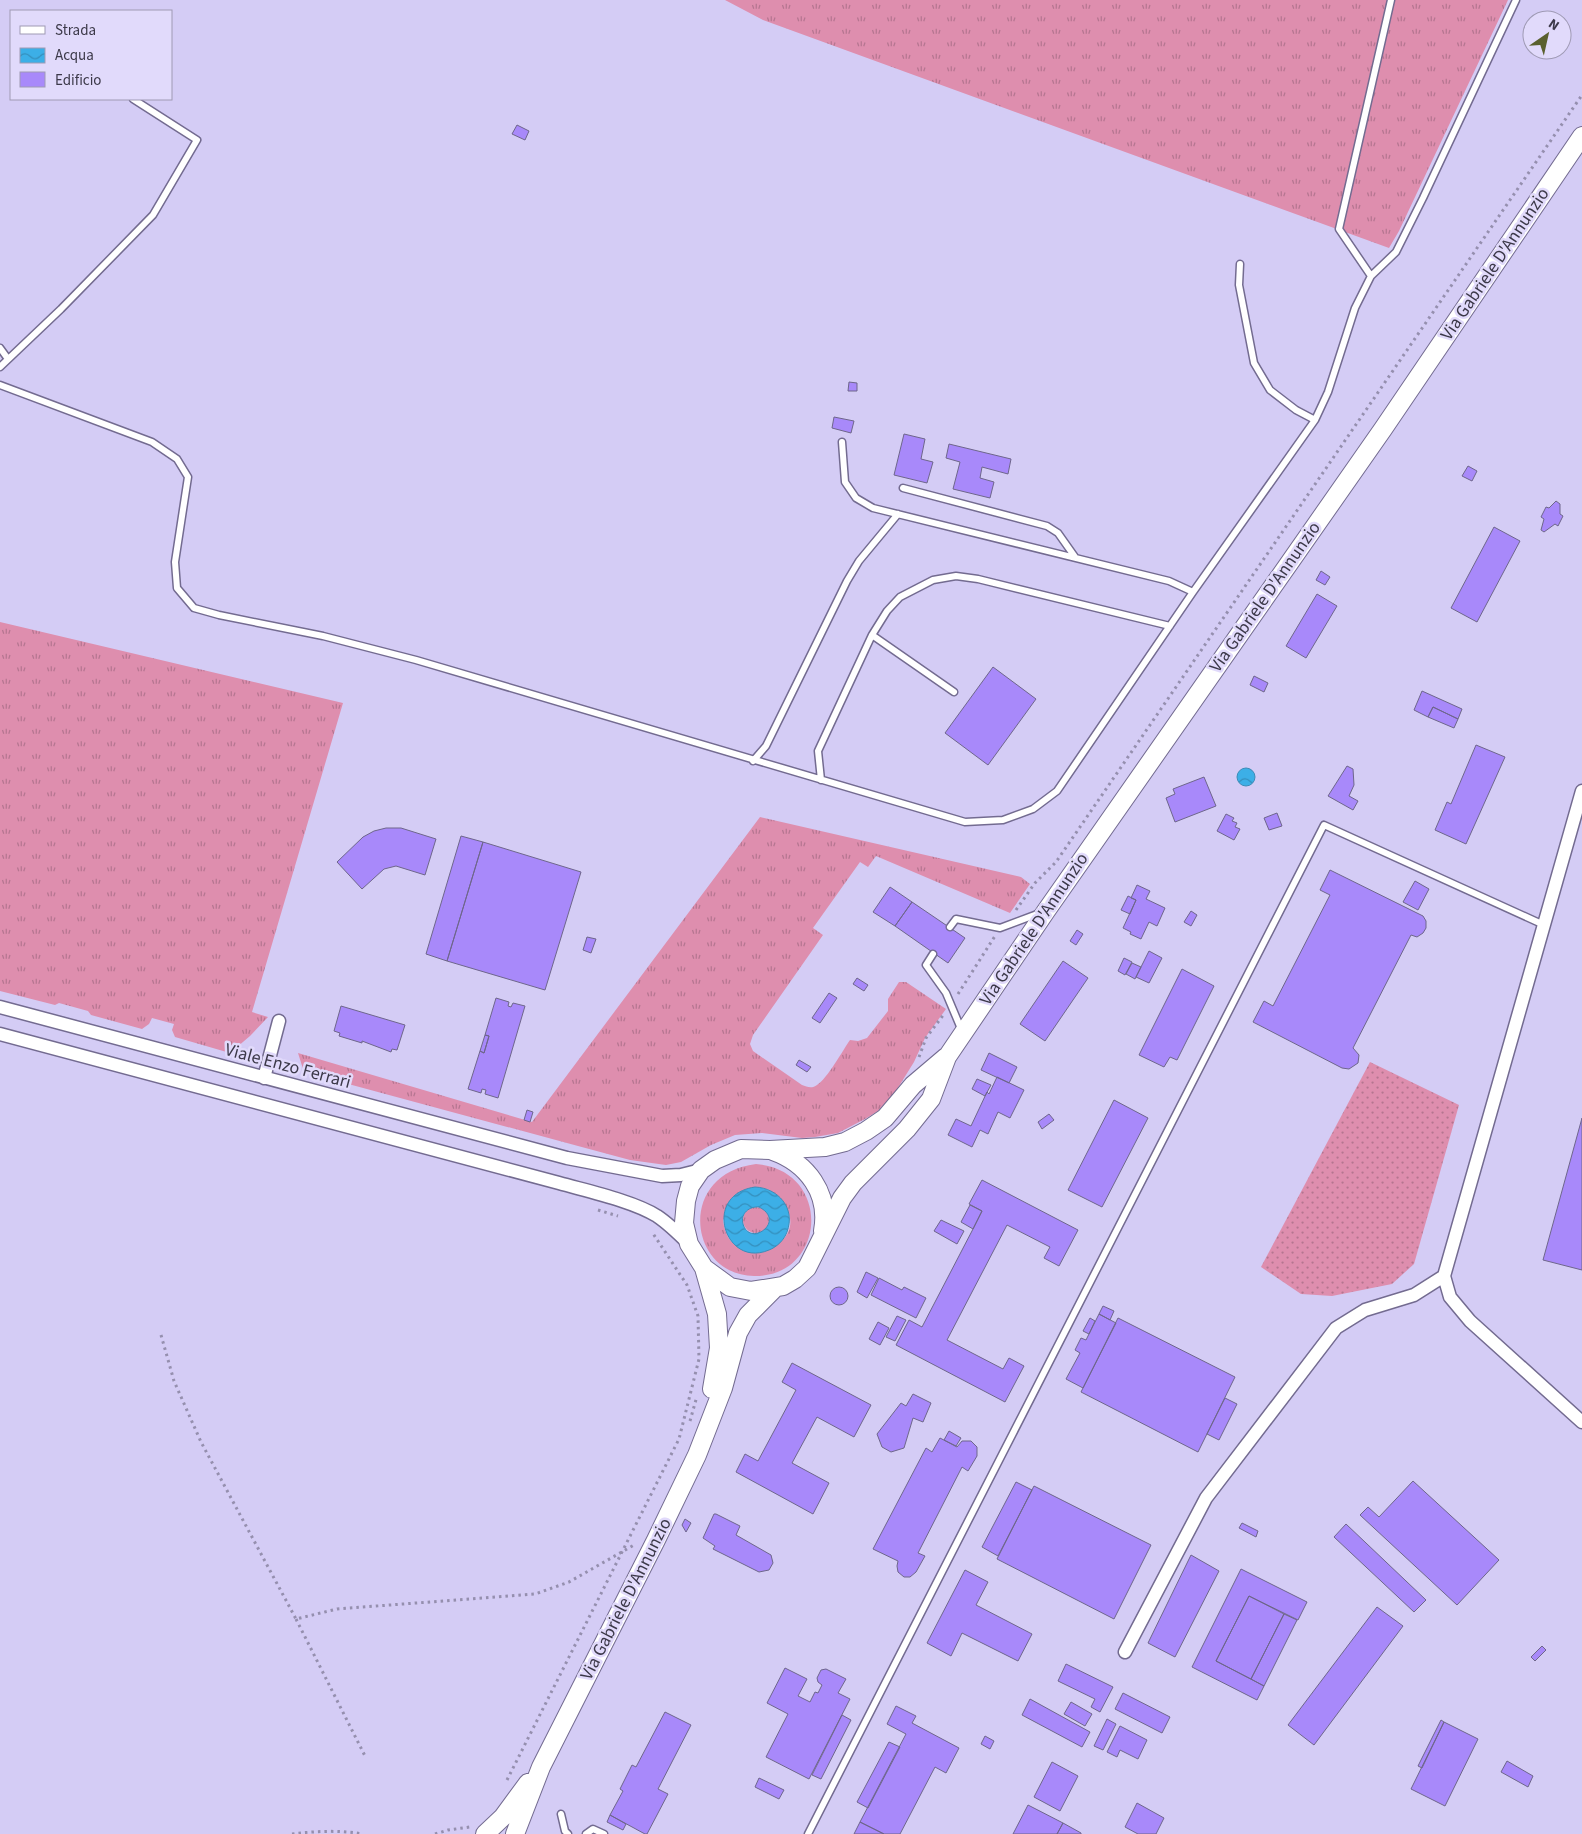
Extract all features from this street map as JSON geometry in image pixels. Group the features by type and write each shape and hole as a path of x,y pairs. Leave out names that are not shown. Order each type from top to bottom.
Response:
{"main road":[{"name":"Via Gabriele D'Annunzio","path":"947,1057 1046,911 1383,429 1582,136"},
{"path":"697,1429 719,1348 717,1314 704,1268 689,1244 684,1223 686,1201 690,1186 701,1170 715,1160 741,1149 770,1150 825,1147 845,1142 866,1132 886,1118 902,1101 913,1085 947,1057"},
{"path":"704,1268 730,1287 751,1292 774,1289 795,1279 807,1268 842,1198 853,1183 907,1129 931,1099 947,1057"},
{"path":"770,1150 793,1160 811,1176 819,1190 824,1206 825,1222 822,1238"},
{"path":"697,1429 723,1388 738,1333 748,1315 774,1289"},
{"name":"Via Gabriele D'Annunzio","path":"515,1834 541,1767 697,1455 697,1429"},
{"name":"Via Gabriele D'Annunzio","path":"480,1829 502,1817 541,1767"}],"street":[{"path":"1582,791 1444,1276 1450,1297 1470,1320 1582,1422"},
{"name":"Viale Enzo Ferrari","path":"0,1007 566,1158 662,1176 680,1175 701,1170"},
{"path":"264,1078 279,1021"},
{"path":"0,1034 559,1182 632,1205 656,1216 689,1244"},
{"path":"1125,1652 1206,1498 1336,1328 1365,1310 1414,1295 1444,1276"}],"lane":[{"path":"1371,276 1339,229 1391,0"},
{"path":"0,385 152,442 177,459 188,477 174,562 177,588 194,608 219,615 323,636 416,660 965,822 1003,820 1033,809 1057,791 1193,592 1315,420 1328,392 1355,308 1371,276 1396,252 1424,198 1516,0"},
{"path":"0,367 61,309 153,215 197,140 135,100"},
{"path":"1240,264 1239,285 1254,363 1270,390 1296,410 1315,420"},
{"path":"0,348 8,359"},
{"path":"842,442 845,482 856,498 874,508 1169,581 1193,592"},
{"path":"902,488 1048,526 1058,534 1075,557"},
{"path":"753,761 766,746 847,581 859,561 898,514"},
{"path":"821,780 818,751 872,635 887,611 900,597 933,580 956,576 978,578 1170,626"},
{"path":"872,635 954,692"},
{"path":"808,1834 1324,825 1544,925"},
{"path":"950,927 956,919 1000,928 1046,911"},
{"path":"932,954 926,965 946,993 963,1034"},
{"path":"561,1814 565,1831 568,1834"},
{"path":"586,1834 593,1829 604,1834"}],"path":[{"path":"622,1212 590,1207 623,1217"},
{"path":"506,1782 679,1440 699,1359 698,1316 687,1286 656,1236 650,1230"},
{"path":"160,1335 174,1381 201,1442 296,1619 365,1756"},
{"path":"697,1429 699,1390"},
{"path":"630,1554 638,1537"},
{"path":"296,1619 337,1609 535,1594 569,1582 634,1545 656,1540"},
{"path":"435,1834 448,1830 480,1829"},
{"path":"292,1834 310,1832 363,1834"}],"green space":[{"path":"725,0 1508,0 1399,231 1389,248 763,20"},
{"path":"0,622 343,703 252,1012 268,1017 230,1053 175,1037 172,1030 174,1024 152,1018 149,1024 142,1029 91,1015 88,1011 59,1003 55,1005 0,991"},
{"path":"760,817 1021,877 1030,884 1010,913 876,856 868,867 860,862 813,928 823,935 753,1035 750,1044 753,1051 802,1085 811,1087 817,1085 830,1071 850,1040 858,1041 867,1038 888,1011 888,999 899,982 906,982 946,1009 925,1038 914,1062 896,1091 878,1111 865,1119 838,1133 815,1137 802,1138 762,1133 735,1135 711,1145 681,1162 666,1165 630,1160 304,1072 298,1053 532,1122"},
{"path":"1370,1062 1459,1105 1414,1264 1392,1284 1332,1296 1301,1294 1261,1267"},
{"path":"756,1164 781,1171 798,1184 808,1202 811,1223 807,1243 796,1260 778,1272 754,1276 732,1271 715,1259 705,1243 700,1223 703,1204 713,1186 730,1172","holes":["755,1187 770,1190 789,1214 790,1227 785,1238 775,1246 763,1251 750,1251 738,1247 728,1237 723,1220"]},
{"path":"756,1207 765,1211 769,1220 765,1229 756,1233 747,1229 743,1220 747,1211"}],"water":[{"path":"1246,768 1252,771 1255,777 1252,783 1246,786 1240,783 1237,777 1240,771"},
{"path":"755,1187 763,1188 778,1195 783,1201 787,1207 789,1223 784,1238 775,1247 754,1253 741,1249 731,1241 725,1229 724,1215 728,1203 738,1193","holes":["759,1207 767,1213 768,1225 764,1230 759,1233 747,1231 742,1220 746,1211"]}],"building":[{"path":"517,125 529,131 525,140 512,134"},
{"path":"849,382 857,383 857,391 848,391"},
{"path":"834,417 854,421 851,433 832,428"},
{"path":"904,434 925,439 921,459 933,462 927,483 894,475"},
{"path":"949,444 1011,459 1008,474 982,467 980,478 994,482 990,498 953,489 960,462 946,458"},
{"path":"1468,466 1477,471 1472,481 1462,476"},
{"path":"1556,501 1560,504 1560,514 1563,516 1558,526 1555,524 1544,532 1541,530 1544,519 1541,517 1546,507 1549,508"},
{"path":"1494,527 1520,541 1477,622 1451,608"},
{"path":"1321,571 1330,577 1325,585 1316,580"},
{"path":"1317,594 1337,606 1306,658 1286,646"},
{"path":"993,667 1036,699 988,765 945,733"},
{"path":"1254,676 1268,683 1264,692 1250,685"},
{"path":"1422,691 1462,709 1458,719 1433,707 1428,717 1414,710"},
{"path":"1433,707 1458,719 1454,728 1428,717"},
{"path":"1476,745 1505,757 1466,844 1435,830 1447,802 1451,804"},
{"path":"1347,766 1353,769 1354,785 1349,796 1358,801 1353,810 1328,796"},
{"path":"1204,777 1216,806 1175,822 1166,798 1175,794 1173,789"},
{"path":"1277,813 1282,826 1269,830 1264,818"},
{"path":"1226,814 1234,818 1232,821 1237,823 1235,827 1240,829 1234,840 1217,831"},
{"path":"386,828 401,828 436,839 425,875 396,866 384,869 362,889 337,862 363,837 374,831"},
{"path":"461,836 483,842 447,961 426,954"},
{"path":"483,842 581,872 545,990 447,961"},
{"path":"1330,870 1423,916 1426,921 1426,928 1423,933 1417,937 1411,935 1353,1048 1359,1055 1358,1063 1349,1069 1342,1068 1253,1022 1264,1001 1273,1006 1330,895 1320,890"},
{"path":"1415,881 1429,889 1418,910 1403,902"},
{"path":"1137,885 1150,891 1146,899 1165,908 1157,926 1149,922 1141,939 1123,928 1136,900 1131,898"},
{"path":"890,887 912,902 895,926 873,912"},
{"path":"1128,896 1136,900 1130,914 1121,910"},
{"path":"912,902 965,938 948,963 895,926"},
{"path":"1191,911 1197,915 1191,926 1184,922"},
{"path":"1077,930 1083,934 1076,945 1070,941"},
{"path":"587,937 596,939 591,953 583,950"},
{"path":"1149,951 1162,958 1149,983 1136,977"},
{"path":"1124,958 1132,962 1125,975 1118,971"},
{"path":"1063,961 1088,978 1045,1041 1020,1024"},
{"path":"1132,963 1141,967 1135,979 1126,974"},
{"path":"1182,969 1214,986 1177,1060 1170,1057 1164,1067 1139,1055"},
{"path":"857,978 868,985 864,991 853,984"},
{"path":"829,993 837,998 820,1023 812,1018"},
{"path":"496,998 509,1002 508,1006 511,1007 513,1003 525,1006 498,1098 485,1094 486,1090 482,1089 481,1093 468,1089 480,1051 484,1053 489,1036 485,1035"},
{"path":"341,1006 405,1025 397,1050 392,1049 391,1052 362,1041 362,1043 339,1036 340,1033 334,1031"},
{"path":"485,1035 489,1036 484,1053 480,1051"},
{"path":"989,1053 1017,1067 1009,1083 981,1070"},
{"path":"799,1060 811,1067 807,1072 796,1065"},
{"path":"997,1077 1024,1090 1010,1118 998,1112 988,1134 980,1130 972,1147 948,1135 956,1119 971,1126 987,1092 989,1094"},
{"path":"977,1079 991,1085 985,1096 972,1089"},
{"path":"1114,1100 1148,1118 1102,1207 1068,1190"},
{"path":"527,1110 533,1112 530,1122 524,1120"},
{"path":"1049,1114 1054,1120 1042,1129 1038,1122"},
{"path":"1582,1118 1582,1270 1543,1260"},
{"path":"982,1180 1078,1230 1059,1266 1044,1258 1050,1247 1007,1225 947,1340 1003,1369 1009,1358 1024,1366 1005,1402 896,1345 909,1320 922,1327 982,1211 969,1204"},
{"path":"970,1205 982,1211 973,1229 961,1222"},
{"path":"941,1220 964,1231 957,1244 934,1231"},
{"path":"866,1272 878,1278 867,1298 857,1292"},
{"path":"879,1278 902,1290 904,1287 926,1298 916,1318 871,1295"},
{"path":"835,1287 843,1287 848,1292 846,1303 835,1305 830,1300 830,1292"},
{"path":"1103,1306 1114,1311 1110,1320 1099,1314"},
{"path":"1099,1314 1116,1323 1083,1388 1066,1379 1080,1353 1075,1350 1081,1338 1086,1340"},
{"path":"897,1316 906,1320 895,1341 886,1337"},
{"path":"1090,1318 1095,1321 1089,1334 1083,1331"},
{"path":"1118,1318 1235,1377 1198,1452 1081,1392"},
{"path":"878,1322 889,1328 880,1345 869,1339"},
{"path":"792,1363 871,1405 854,1437 817,1417 792,1463 829,1483 813,1514 736,1472 745,1454 758,1461 796,1390 782,1382"},
{"path":"913,1394 931,1403 923,1422 913,1418 904,1448 891,1452 882,1447 877,1434 901,1403 906,1406"},
{"path":"1225,1398 1237,1404 1219,1440 1207,1434"},
{"path":"949,1431 961,1438 956,1446 944,1440"},
{"path":"940,1438 957,1447 962,1441 971,1441 977,1447 977,1456 968,1471 962,1467 918,1553 925,1556 916,1572 910,1577 904,1577 898,1572 898,1561 873,1549 926,1448 932,1452"},
{"path":"1413,1481 1499,1560 1457,1605 1360,1515 1368,1507 1379,1517"},
{"path":"1016,1482 1032,1490 998,1556 982,1547"},
{"path":"1034,1486 1151,1545 1114,1619 997,1559"},
{"path":"714,1514 740,1526 736,1535 771,1555 773,1563 769,1570 759,1572 713,1549 715,1546 703,1538"},
{"path":"685,1519 691,1523 686,1532 682,1525"},
{"path":"1242,1523 1258,1531 1256,1537 1239,1528"},
{"path":"1346,1524 1426,1600 1414,1612 1334,1537"},
{"path":"1191,1555 1219,1571 1175,1657 1148,1643"},
{"path":"1241,1569 1307,1602 1298,1620 1249,1596 1216,1661 1264,1686 1257,1700 1192,1667"},
{"path":"965,1570 988,1582 976,1605 1032,1634 1018,1661 962,1633 951,1656 927,1643"},
{"path":"1249,1596 1284,1614 1251,1679 1216,1661"},
{"path":"1377,1607 1403,1626 1314,1745 1288,1725"},
{"path":"1284,1614 1297,1620 1264,1686 1251,1679"},
{"path":"1542,1646 1546,1650 1535,1661 1531,1657"},
{"path":"1066,1664 1113,1687 1100,1712 1091,1707 1095,1699 1058,1681"},
{"path":"785,1668 807,1679 798,1696 810,1702 815,1692 818,1693 822,1685 818,1682 817,1678 821,1670 826,1669 846,1679 838,1693 850,1699 809,1779 766,1757 788,1714 767,1703"},
{"path":"1123,1693 1170,1717 1162,1733 1115,1709"},
{"path":"1030,1699 1090,1732 1082,1747 1022,1715"},
{"path":"1071,1702 1092,1714 1085,1726 1064,1714"},
{"path":"896,1706 916,1716 912,1723 959,1748 946,1773 935,1767 900,1834 884,1834 860,1822 906,1734 887,1724"},
{"path":"665,1712 691,1725 658,1789 668,1794 647,1834 645,1834 610,1815 623,1791 620,1789 632,1765 636,1767"},
{"path":"842,1715 851,1720 821,1779 812,1775"},
{"path":"1107,1719 1116,1724 1103,1750 1094,1746"},
{"path":"1441,1720 1444,1722 1422,1768 1418,1766"},
{"path":"1444,1722 1478,1739 1445,1806 1411,1789"},
{"path":"1120,1726 1147,1740 1138,1759 1120,1750 1117,1757 1107,1752"},
{"path":"985,1736 994,1741 990,1749 981,1744"},
{"path":"889,1742 900,1747 868,1808 857,1802"},
{"path":"1507,1761 1533,1776 1528,1787 1501,1772"},
{"path":"1052,1762 1078,1776 1060,1811 1034,1797"},
{"path":"759,1778 784,1790 779,1799 755,1787"},
{"path":"1137,1803 1164,1818 1156,1834 1138,1834 1125,1827"},
{"path":"1028,1805 1063,1823 1057,1834 1013,1834"},
{"path":"610,1815 626,1824 623,1830 607,1822"},
{"path":"860,1822 884,1834 854,1834"},
{"path":"1063,1823 1081,1833 1081,1834 1057,1834"}]}
